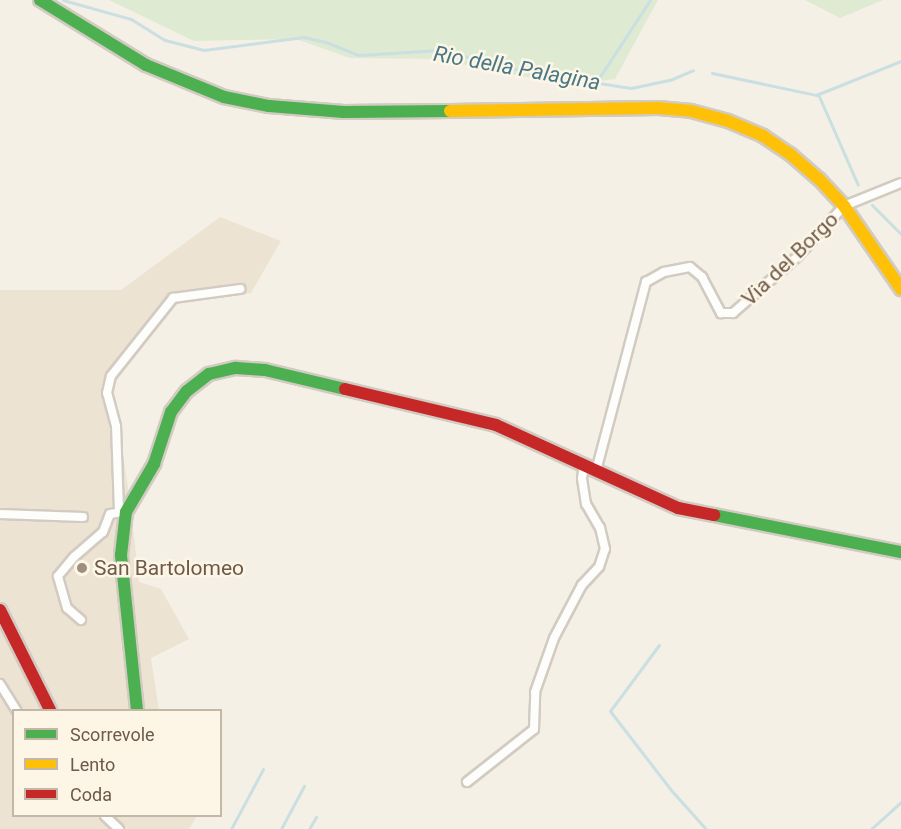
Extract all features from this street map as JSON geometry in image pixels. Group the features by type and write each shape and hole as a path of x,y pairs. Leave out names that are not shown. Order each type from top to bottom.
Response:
{"street":[{"path":"40,0 146,65 224,97 269,106 344,112 611,108 691,111 728,121 763,136 790,154 844,206 901,289"},
{"name":"Via del Borgo","path":"596,471 646,282 664,272 690,267 702,277 721,314 733,313 797,257 844,206 901,183"},
{"path":"137,709 121,555 116,426 107,393 111,376 173,298 240,289"},
{"path":"81,620 67,608 58,576 74,557 103,532 154,464 171,412 187,391 209,374 237,368 265,370 510,430 678,508 901,552"},
{"path":"466,782 534,729 536,692 554,638 582,585 599,567 605,549 600,528 585,504 582,478 584,465"},
{"path":"0,514 83,517"},
{"path":"0,610 49,709"},
{"path":"0,684 15,709"},
{"path":"106,817 119,829"}],"shaded area":[{"path":"220,217 281,241 251,293 170,305 112,382 130,501 139,582 161,589 189,639 151,658 159,709 12,709 12,817 196,817 189,829 0,829 0,290 121,290"}],"green space":[{"path":"109,0 658,0 615,79 567,85 436,59 350,58 296,39 194,41"},
{"path":"805,0 883,0 840,18"}],"waterway":[{"name":"Rio della Palagina","path":"63,0 131,19 165,40 204,50 304,37 326,42 359,55 439,50 528,72 631,88 670,80 693,70"},
{"path":"597,81 650,0"},
{"name":"Rio della Palagina","path":"712,73 816,95 901,61"},
{"name":"Rio della Palagina","path":"818,94 858,185"},
{"name":"Rio della Palagina","path":"872,205 901,234"},
{"path":"659,645 610,711 671,790 706,829"},
{"path":"231,829 263,769"},
{"path":"281,829 304,786"},
{"path":"871,829 901,802"},
{"path":"309,829 316,817"}],"traffic: fast":[{"path":"40,0 146,65 224,97 269,106 344,112 450,111"},
{"path":"137,709 121,555 126,512 154,464 171,412 187,391 209,374 236,368 265,370 345,389"},
{"path":"714,515 901,552"}],"traffic: slow":[{"path":"450,111 658,108 691,111 728,121 763,136 790,154 819,179 844,206 901,289"}],"traffic: jam":[{"path":"345,389 496,425 678,508 714,515"},
{"path":"0,610 50,709"}],"place":[{"name":"San Bartolomeo","path":"82,568"}]}
